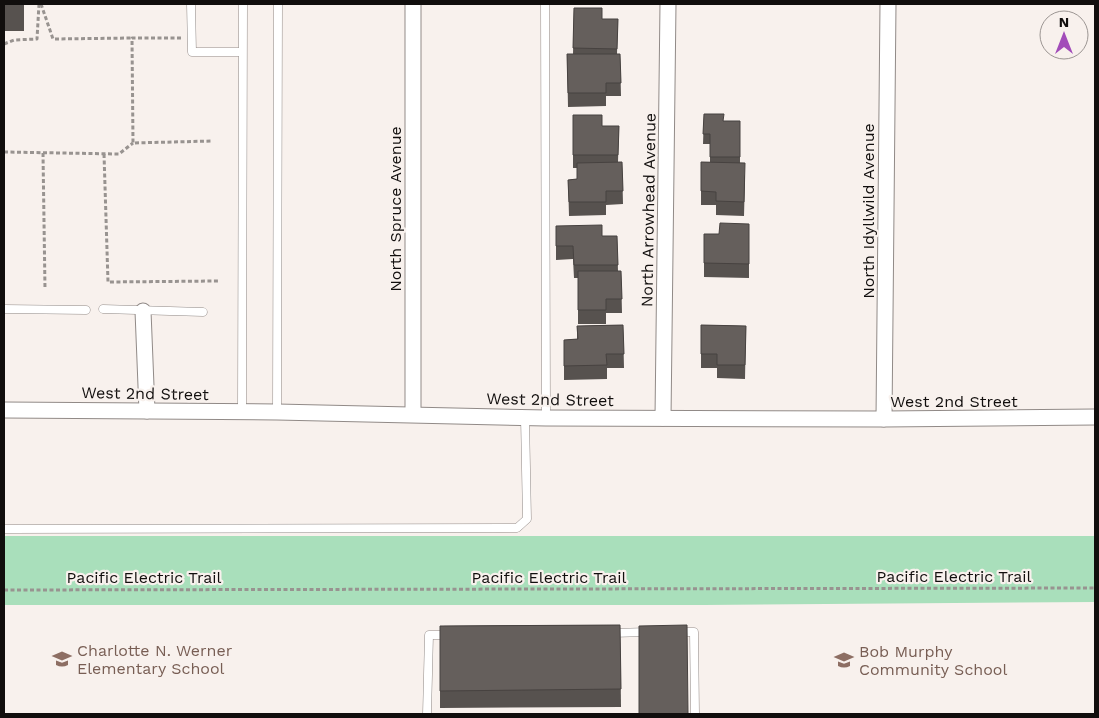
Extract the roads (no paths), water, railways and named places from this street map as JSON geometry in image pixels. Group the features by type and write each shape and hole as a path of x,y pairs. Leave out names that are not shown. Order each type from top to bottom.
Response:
{"street":[{"name":"North Spruce Avenue","path":"413,4 413,414"},
{"name":"North Arrowhead Avenue","path":"663,418 668,4"},
{"name":"North Idyllwild Avenue","path":"884,419 888,4"},
{"path":"143,311 147,411"},
{"name":"West 2nd Street","path":"4,410 413,414 525,418 884,419 1095,417"}],"lane":[{"path":"191,4 192,52 242,52"},
{"path":"242,4 242,412"},
{"path":"276,412 278,4"},
{"path":"545,4 546,418"},
{"path":"103,309 203,312"},
{"path":"4,310 86,310"},
{"path":"4,529 517,528 527,519 525,418"},
{"path":"605,633 654,632"},
{"path":"664,632 694,632 695,714"},
{"path":"427,714 429,635 458,635"}],"place":[{"name":"Charlotte N. Werner Elementary School","path":"62,659"},
{"name":"Bob Murphy Community School","path":"844,660"}]}
